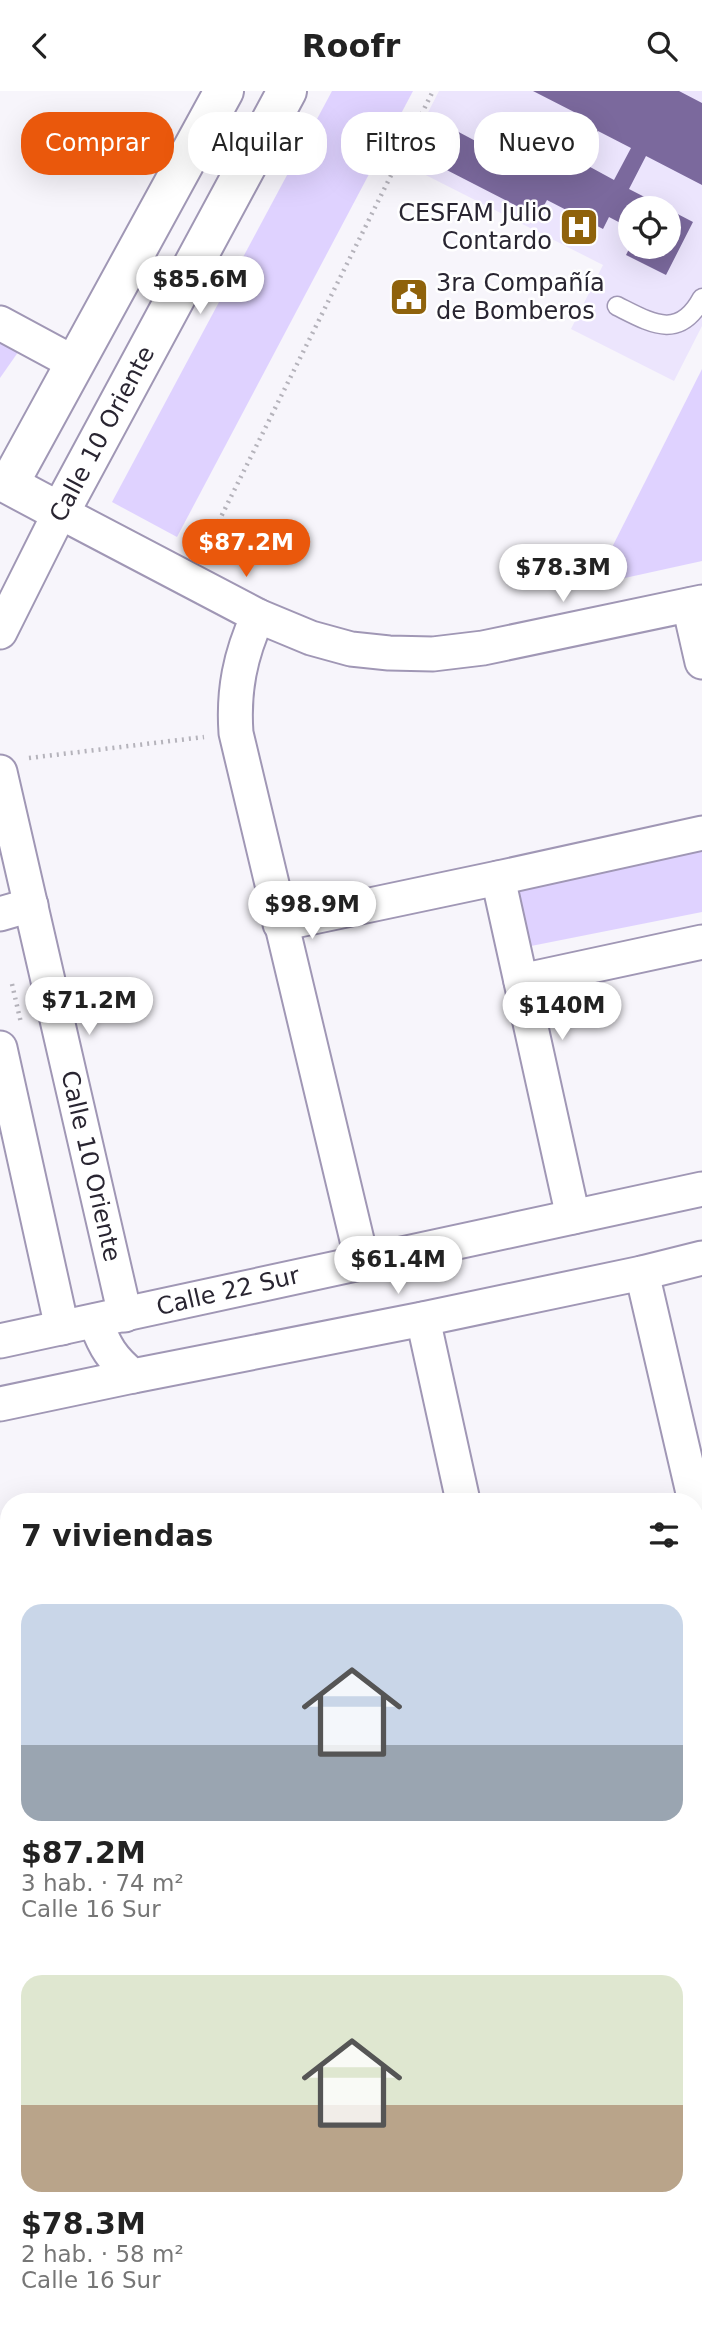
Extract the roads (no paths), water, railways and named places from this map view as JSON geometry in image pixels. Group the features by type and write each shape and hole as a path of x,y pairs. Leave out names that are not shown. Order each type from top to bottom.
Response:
{"street":[{"path":"224,91 76,364 3,488 60,512 258,616 311,638 351,649 433,654 510,643 695,603 702,661"},
{"name":"Calle 10 Oriente","path":"0,632 60,512 287,91"},
{"path":"0,323 76,364"},
{"path":"258,616 240,663 235,688 236,733 362,1261"},
{"name":"Calle 10 Oriente","path":"14,765 31,905 110,1318 103,1343 116,1362 133,1376"},
{"path":"280,924 702,833"},
{"path":"498,879 573,1217"},
{"path":"0,914 31,905"},
{"path":"520,981 702,942"},
{"path":"0,1048 62,1328"},
{"name":"Calle 22 Sur","path":"0,1341 702,1188"},
{"path":"0,1404 423,1319 702,1258"},
{"path":"642,1273 693,1493"},
{"path":"423,1319 461,1493"}],"lane":[{"path":"617,306 656,325 680,323 696,309 702,298"}],"place":[{"name":"CESFAM Julio Contardo","path":"579,227"},
{"name":"3ra Compañía de Bomberos","path":"409,297"}]}
